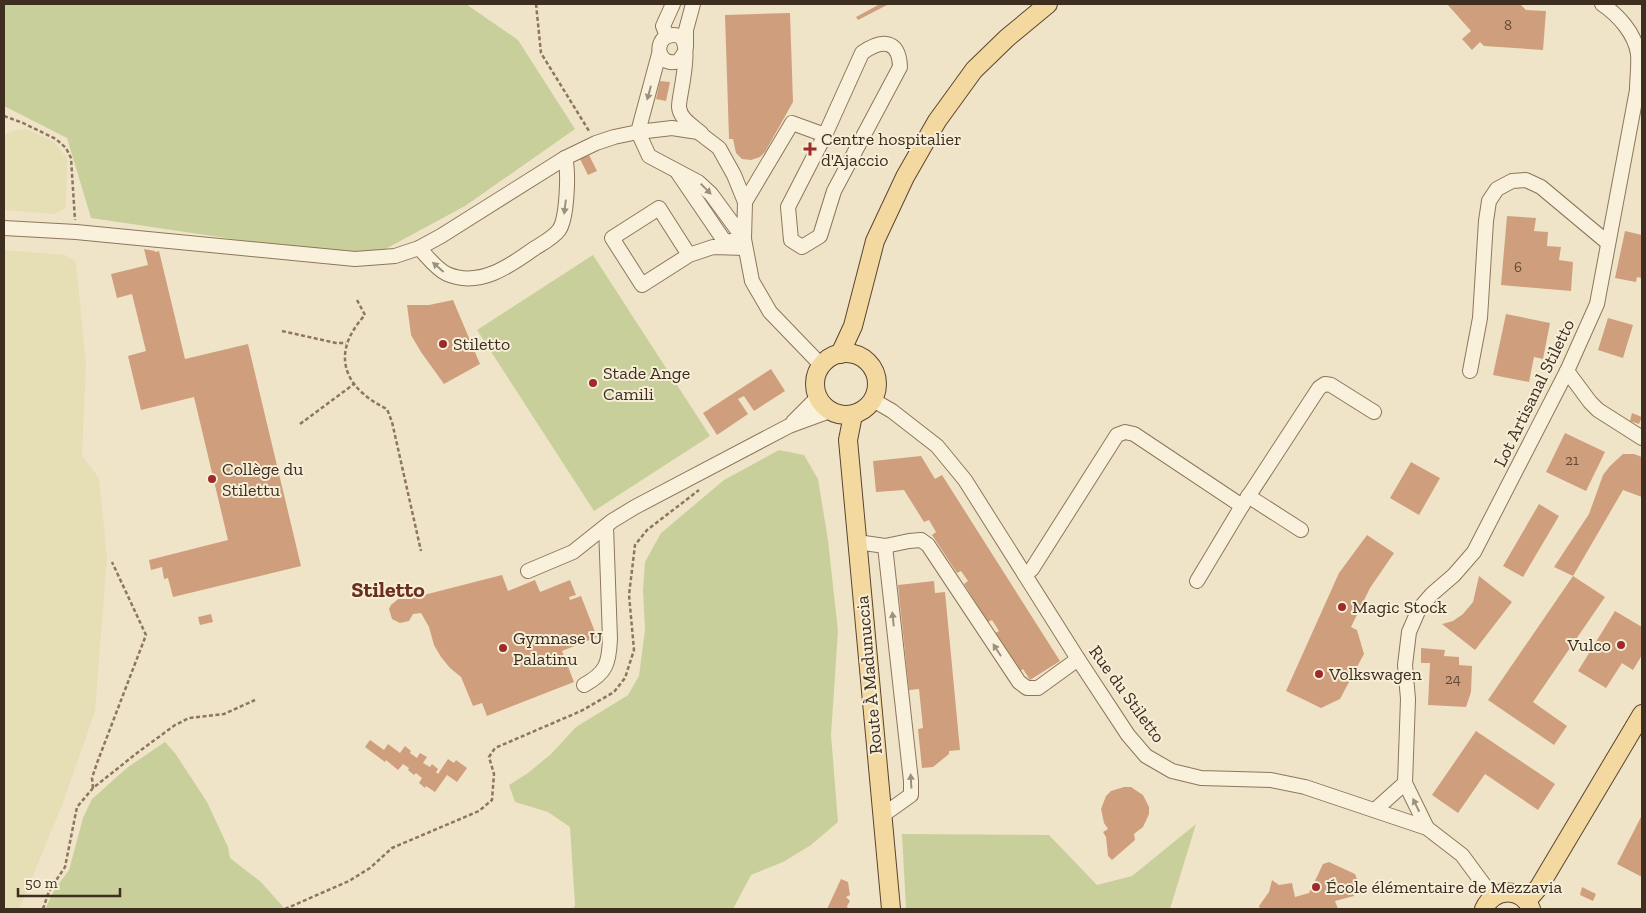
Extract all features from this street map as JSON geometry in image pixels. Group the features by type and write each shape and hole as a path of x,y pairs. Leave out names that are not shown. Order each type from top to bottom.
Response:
{"main road":[{"path":"840,354 853,326 875,241 904,177 937,121 974,70 1007,38 1048,4"},
{"path":"853,326 859,356"},
{"path":"840,354 859,356 868,362 874,370 877,380 876,390 873,400 868,406 840,413 823,405 818,397 815,381 822,366 827,360 840,354"},
{"name":"Route À Madunuccia","path":"840,413 848,440 891,909"},
{"path":"1488,903 1507,892 1521,896 1529,905 1642,714"}],"street":[{"path":"673,4 663,26 681,46 685,76 679,108 682,116 705,137"},
{"path":"659,54 663,60 671,63 679,61 688,21 695,4"},
{"name":"Lot Artisanal Stiletto","path":"1405,783 1408,699 1405,665 1409,632 1419,609 1432,594 1454,575 1474,552 1567,371 1597,304 1637,90 1638,54 1632,36 1616,14 1602,4"},
{"path":"681,46 660,44 638,132 649,156 698,182 711,194 744,244"},
{"path":"887,44 895,48 900,56 900,66 834,191 820,236 802,247 791,240 788,207 825,135 862,53 872,45 887,44"},
{"path":"672,128 681,46"},
{"path":"745,202 792,123 825,135"},
{"path":"4,228 76,232 355,259 396,256 419,248 441,236 565,158 596,143 638,132 672,128 698,132 719,148 734,175 745,202 744,244 752,281 770,312 822,366"},
{"path":"419,248 446,274 459,278 480,277 496,273 554,236 559,230 563,223 568,185 568,168 565,158"},
{"path":"1470,371 1480,318 1486,220 1489,202 1497,189 1512,181 1526,180 1541,187 1608,243"},
{"path":"689,255 659,208 612,238 642,285 689,255 713,247 744,244"},
{"path":"1567,371 1598,410 1642,438"},
{"path":"1197,581 1245,501 1320,388 1325,384 1331,385 1374,412"},
{"path":"789,426 818,397"},
{"name":"Rue du Stiletto","path":"873,400 937,446 966,480 1078,659 1134,742 1146,756 1172,771 1201,778 1271,780 1305,786 1427,828 1462,855 1488,903"},
{"path":"528,571 573,552 606,526 635,507 789,426 840,413"},
{"path":"1025,575 1032,569 1117,435 1125,432 1134,434 1245,501 1301,530"},
{"path":"584,685 601,673 609,656 606,526"},
{"path":"857,542 885,546 921,540 928,545 1018,682 1027,688 1038,688 1078,659"},
{"path":"883,814 911,795 885,546"},
{"path":"1375,810 1405,783 1427,828"}],"path":[{"path":"536,4 541,53 596,143"},
{"path":"4,116 56,139 66,148 71,158 76,232"},
{"path":"357,300 366,315 358,323 346,343 346,369 354,384 365,397 386,409 392,422 421,551"},
{"path":"282,331 336,343 346,343"},
{"path":"300,424 354,384"},
{"path":"285,909 349,881 370,868 392,848 479,812 492,800 494,774 489,757 495,748 581,711 614,692 625,678 634,650 629,596 635,545 647,530 706,484"},
{"path":"93,788 92,778 97,763 146,635 112,562"},
{"path":"43,909 49,891 65,867 77,807 93,788 145,747 189,718 224,714 255,700"}],"shaded area":[{"path":"26,129 53,141 67,158 66,208 54,214 4,210 4,135 11,131"},
{"path":"4,250 65,255 76,262 86,364 82,456 99,478 107,557 95,711 63,803 19,909 4,909"}],"green space":[{"path":"4,4 466,4 518,40 575,129 465,206 367,259 91,218 67,138 4,106"},
{"name":"Stade Ange Camili","path":"593,255 710,436 594,511 477,330"},
{"path":"779,450 804,455 818,479 828,540 838,631 831,735 838,822 811,845 783,862 751,875 733,909 573,909 575,905 570,827 548,812 515,802 509,785 528,773 551,754 576,727 628,695 639,676 645,630 643,590 645,562 661,533 724,480"},
{"path":"165,742 175,753 207,802 228,847 230,858 261,882 285,909 45,909 55,889 69,870 83,818 92,799 128,767"},
{"path":"1196,824 1170,909 906,909 902,834 1049,835 1097,885 1132,876"}],"building":[{"path":"880,4 889,4 858,20 856,17"},
{"path":"1447,4 1520,4 1526,10 1546,11 1543,50 1484,46 1480,42 1472,50 1462,39 1471,31"},
{"path":"790,13 793,102 765,152 760,157 751,160 742,159 736,153 733,139 729,139 725,15"},
{"path":"660,81 670,82 666,101 656,99"},
{"path":"588,153 597,171 588,175 579,157"},
{"path":"1507,216 1536,218 1534,231 1548,232 1547,246 1561,247 1559,260 1573,262 1571,291 1501,285"},
{"path":"1625,231 1642,235 1642,278 1637,277 1636,282 1615,278"},
{"name":"Collège du Stilettu","path":"144,249 155,252 159,251 185,359 248,344 301,566 173,597 168,578 164,579 162,567 151,570 149,560 228,540 194,397 141,410 128,356 146,351 132,294 117,298 111,274 148,265"},
{"name":"Stiletto","path":"453,300 480,364 444,384 411,335 407,305 429,305"},
{"path":"1506,314 1550,323 1543,359 1534,357 1529,382 1493,375"},
{"path":"1608,318 1633,325 1623,358 1598,350"},
{"path":"771,369 785,391 754,411 744,396 738,399 748,414 717,435 703,413"},
{"path":"1632,413 1642,417 1639,424 1630,421"},
{"path":"1565,433 1605,452 1586,491 1546,472"},
{"path":"1623,454 1634,454 1642,457 1642,497 1623,490 1573,576 1554,567 1589,514 1603,475"},
{"path":"921,456 935,479 942,475 1060,661 1030,680 1023,669 1019,672 995,633 999,631 992,620 988,622 964,584 968,581 961,571 957,573 932,535 936,532 929,520 924,522 904,490 876,492 873,461"},
{"path":"1411,462 1440,478 1419,515 1390,498"},
{"path":"1539,504 1559,516 1523,577 1503,566"},
{"name":"Magic Stock","path":"1367,535 1394,553 1370,588 1351,627 1357,630 1364,654 1340,699 1321,708 1286,691 1339,573"},
{"name":"Gymnase U Palatinu","path":"502,575 508,591 535,580 540,592 570,580 576,595 569,597 570,600 581,596 597,637 562,651 574,682 487,716 482,703 473,706 461,677 441,657 421,613 413,614 409,621 400,623 392,619 389,609 398,599 413,599"},
{"path":"1479,576 1512,602 1475,650 1442,624 1453,621 1463,614 1473,602"},
{"path":"1573,576 1605,597 1533,702 1567,726 1554,745 1488,700"},
{"path":"934,581 935,593 945,592 960,750 949,751 949,754 933,767 922,768 918,729 923,728 919,689 909,690 898,585"},
{"path":"1615,611 1642,627 1642,655 1633,670 1622,663 1606,688 1578,671"},
{"path":"211,614 213,622 200,625 198,617"},
{"path":"1421,648 1445,650 1444,656 1459,657 1459,665 1472,666 1471,692 1466,707 1428,705 1430,663 1421,663"},
{"path":"1476,731 1555,784 1538,810 1485,774 1458,813 1432,795"},
{"path":"370,740 384,750 388,744 400,753 405,746 417,758 420,753 427,757 423,763 430,767 432,764 438,769 436,772 438,774 448,759 454,763 456,760 467,768 457,782 447,775 435,792 419,783 422,778 416,773 414,775 403,764 398,770 365,747"},
{"path":"1131,787 1143,795 1149,807 1149,814 1143,827 1134,834 1135,840 1112,860 1108,856 1106,837 1103,832 1108,829 1104,823 1101,809 1106,796 1111,791"},
{"path":"1642,815 1642,877 1617,864"},
{"path":"1329,862 1355,874 1359,885 1353,894 1354,896 1335,901 1338,909 1260,909 1259,906 1269,892 1272,880 1279,885 1292,883 1295,897 1309,893 1323,864"},
{"path":"841,879 848,882 850,895 846,897 850,901 847,906 848,909 827,909"},
{"path":"1582,887 1596,894 1593,901 1580,895"}],"place":[{"name":"Centre hospitalier d'Ajaccio","path":"810,149"},
{"name":"Stiletto","path":"443,344"},
{"name":"Stade Ange Camili","path":"593,383"},
{"name":"Collège du Stilettu","path":"212,479"},
{"name":"Magic Stock","path":"1342,607"},
{"name":"Vulco","path":"1621,645"},
{"name":"Gymnase U Palatinu","path":"503,648"},
{"name":"Volkswagen","path":"1319,674"},
{"name":"École élémentaire de Mezzavia","path":"1316,887"}],"district":[{"name":"Stiletto","path":"388,589"}]}
